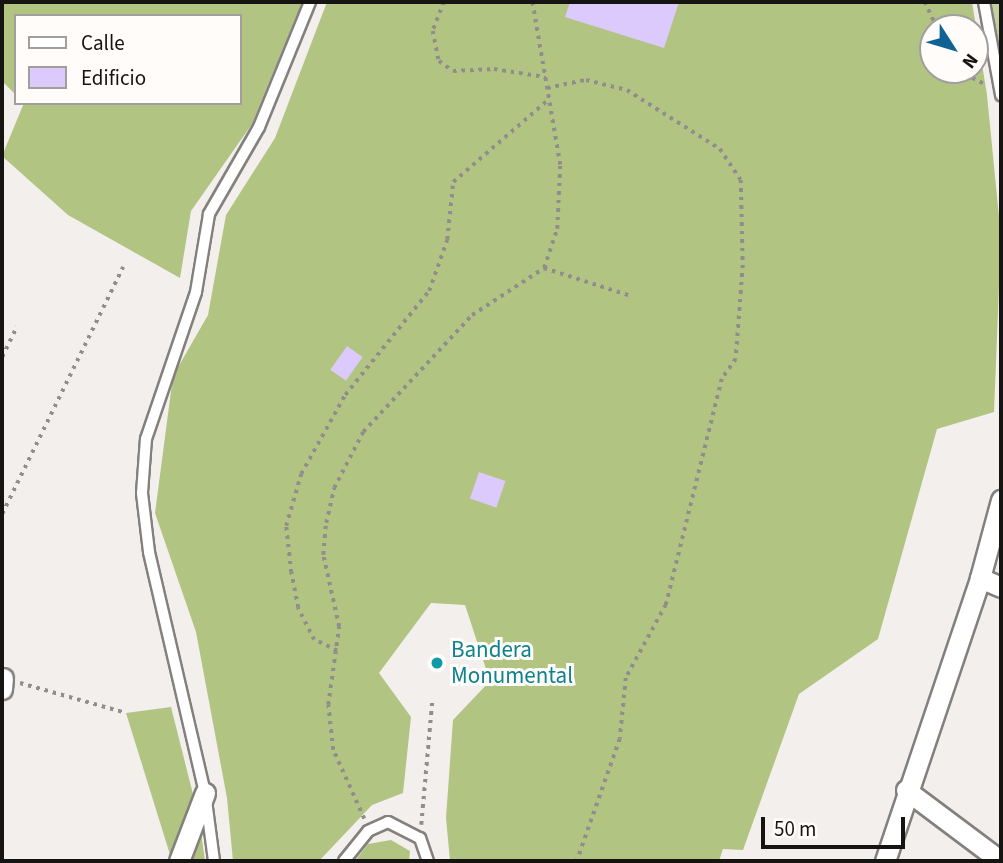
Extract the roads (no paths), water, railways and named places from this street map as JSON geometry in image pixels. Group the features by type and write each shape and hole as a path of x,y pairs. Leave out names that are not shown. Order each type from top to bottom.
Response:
{"street":[{"path":"885,861 906,790 980,578 1001,500"},
{"path":"980,578 1001,587"},
{"path":"906,790 1001,861"},
{"path":"179,861 205,793"}],"lane":[{"path":"214,861 205,793 149,552 142,493 146,439 196,292 209,214 259,127 310,2"},
{"path":"984,2 1001,93"},
{"path":"344,861 369,831 388,822 420,838 428,861"}],"place":[{"name":"Bandera Monumental","path":"437,663"}]}
